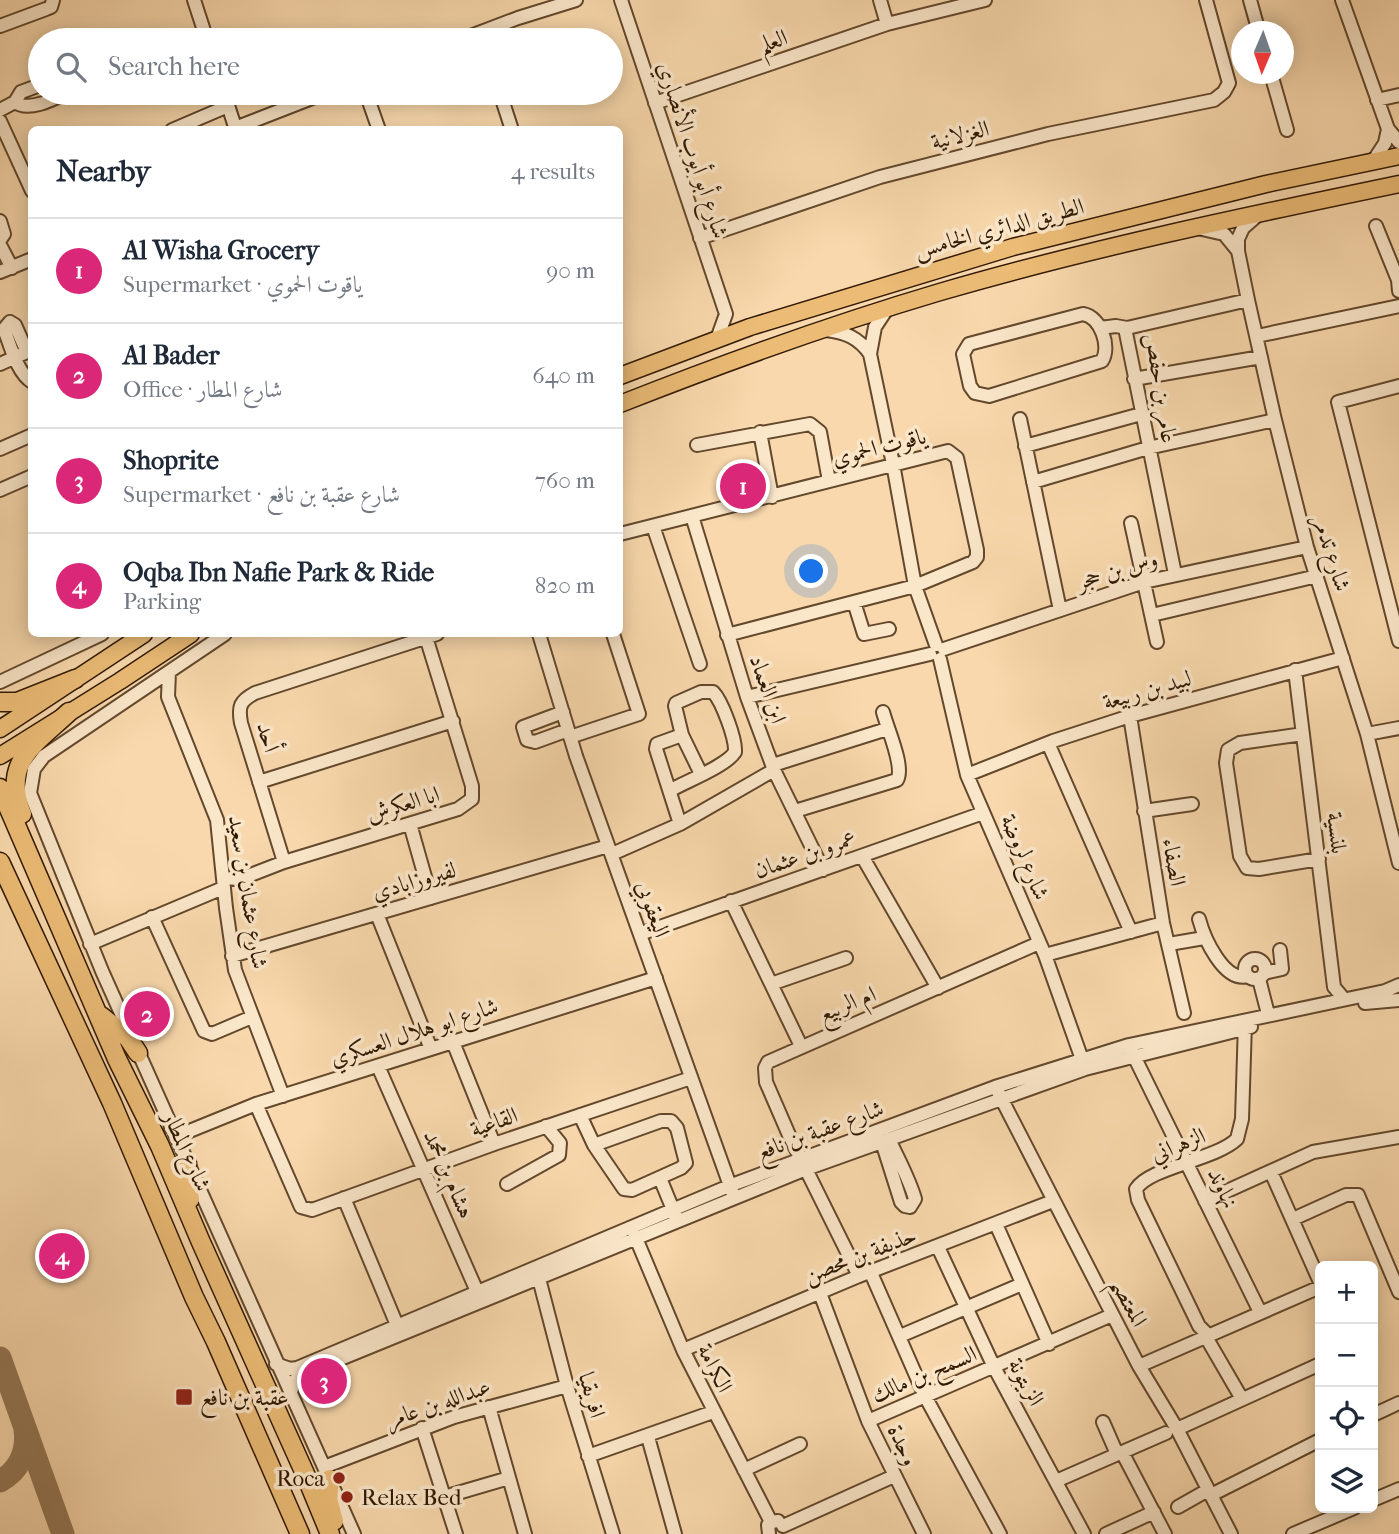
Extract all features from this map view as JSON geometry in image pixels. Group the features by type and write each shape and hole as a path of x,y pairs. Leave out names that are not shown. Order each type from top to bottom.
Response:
{"highway":[{"path":"0,702 17,702 75,679"},
{"path":"43,887 41,863 15,795 16,776 21,758 69,712"},
{"name":"شارع المطار","path":"0,788 117,1059 160,1146 330,1534"},
{"path":"0,818 52,933 79,972"},
{"path":"0,862 112,1103 194,1297 300,1534"},
{"path":"100,1016 128,1038 138,1052"},
{"path":"187,1163 187,1189 200,1240"},
{"path":"327,1473 329,1505 338,1534"}],"main road":[{"name":"الطريق الدائري الخامس","path":"623,375 750,327 923,273 1079,229 1399,156"},
{"name":"الطريق الدائري الخامس","path":"623,403 826,330 953,289 1189,228 1399,184"},
{"path":"0,755 186,637"},
{"path":"0,729 138,638"},
{"path":"15,746 11,737 24,723 105,671 126,653 138,638"}],"street":[{"path":"0,26 51,7 54,0"},
{"path":"194,0 203,28"},
{"path":"497,28 535,6 576,0"},
{"name":"شارع أبو أيوب الأنصاري","path":"621,0 726,314"},
{"path":"880,0 887,24"},
{"name":"العلم","path":"655,103 887,24 985,0"},
{"name":"الغزلانية","path":"700,238 880,177 1048,134 1214,100 1224,92 1229,83 1206,0"},
{"path":"1250,0 1256,21"},
{"path":"1342,0 1388,129 1399,142"},
{"path":"1274,84 1287,130"},
{"path":"0,110 15,102 20,92 28,89"},
{"path":"1377,100 1399,95"},
{"path":"15,102 25,107 31,105"},
{"path":"243,126 295,105"},
{"path":"370,105 378,126"},
{"path":"504,105 511,126"},
{"path":"184,126 228,106 235,126"},
{"path":"0,121 28,182"},
{"path":"1374,160 1382,149 1388,129"},
{"path":"1238,251 1238,239 1243,228 1261,212"},
{"path":"0,221 4,234 0,242 6,270 28,261"},
{"path":"1376,226 1399,284"},
{"path":"1189,228 1219,232 1228,238 1238,251"},
{"name":"شارع تدمر","path":"1238,251 1275,420 1307,548 1367,734 1399,863"},
{"name":"عامر بن حفص","path":"1175,575 1126,331 1248,300"},
{"path":"1257,336 1399,306"},
{"name":"شارع لروضة","path":"887,310 875,327 870,354 894,464 915,586 937,652 967,775 1042,949 1083,1063"},
{"path":"718,339 726,314 750,327"},
{"path":"1083,314 1094,318 1102,334 1105,357 1097,364 989,396 975,393 970,386 963,361 965,348 969,344 1083,314"},
{"path":"1102,334 1116,326 1126,331"},
{"path":"826,330 841,332 856,339 870,354"},
{"path":"0,364 26,355 28,379"},
{"path":"1134,379 1261,357"},
{"path":"1399,386 1338,402 1399,640"},
{"path":"1025,446 1141,414"},
{"path":"1020,419 1060,610"},
{"path":"1033,482 1148,448 1275,420"},
{"path":"697,445 804,424 816,428 822,437 829,481"},
{"path":"760,432 772,497"},
{"path":"0,449 28,437"},
{"name":"ياقوت الحموي","path":"623,533 947,451 954,454 977,550 973,562 915,586 727,635"},
{"path":"0,491 28,478"},
{"name":"ابن العماد","path":"692,516 747,697 774,767 823,870"},
{"path":"1131,523 1157,642"},
{"path":"653,526 701,664"},
{"name":"وس بن حجر","path":"747,697 937,652 1144,582 1307,548"},
{"path":"1152,615 1317,576"},
{"path":"854,602 864,634 889,629"},
{"path":"0,682 96,637"},
{"path":"120,681 137,679 153,683 221,637"},
{"name":"أحد","path":"284,862 240,715 241,702 255,693 426,637"},
{"name":"ابا العكرش","path":"152,917 223,883 458,809 472,799 472,786 432,637"},
{"name":"اليعقوبي","path":"540,637 569,734 732,1192"},
{"path":"563,712 523,727 527,740 535,742 639,714 614,637"},
{"name":"لبيد بن ربيعة","path":"967,775 1048,743 1130,716 1343,658"},
{"name":"بلنسية","path":"1295,670 1334,987 1344,999"},
{"name":"شارع عثمان بن سعيد","path":"169,672 168,696 218,820 232,957 282,1096"},
{"name":"شارع عثمان بن سعيد","path":"153,683 168,696"},
{"name":"شارع المطار","path":"153,683 44,756 34,769 30,793 90,944 354,1534"},
{"path":"671,792 729,759 735,752 735,741 713,692 701,692 676,703 674,710 682,735 701,774"},
{"path":"795,811 900,777 900,767 883,712"},
{"name":"الصفاء","path":"1130,716 1163,923 1184,1013"},
{"path":"259,782 453,722"},
{"path":"1367,734 1399,728"},
{"name":"لفيروزابادي","path":"232,957 431,898 610,850 683,822 774,767 887,729"},
{"path":"1303,734 1240,743 1228,751 1226,763 1240,856 1247,868 1259,869 1319,859"},
{"path":"682,735 657,744 656,749 683,822"},
{"path":"1048,743 1131,932"},
{"path":"1144,811 1192,804"},
{"name":"عمرو بن عثمان","path":"640,934 983,813"},
{"path":"410,824 431,898"},
{"path":"862,856 939,988"},
{"path":"731,901 801,1046"},
{"path":"377,914 431,1049"},
{"path":"90,944 152,917 204,1031 212,1034 252,1017"},
{"path":"1199,919 1204,938 1237,978 1282,969 1280,950"},
{"name":"ام الربيع","path":"1000,1534 925,1396 900,1336 804,1164 764,1074 768,1062 801,1046 939,988 1042,949 1163,923"},
{"path":"1169,944 1204,938"},
{"path":"771,984 846,958"},
{"path":"1257,976 1268,1014"},
{"name":"شارع ابو هلال العسكري","path":"187,1132 256,1104 656,978"},
{"name":"شارع عقبة بن نافع","path":"1245,1023 1268,1014 1385,991 1399,985"},
{"name":"شارع عقبة بن نافع","path":"276,1364 290,1369 297,1367 538,1273 804,1164 1083,1063 1245,1023 1372,1001 1399,1000"},
{"name":"الزهراني","path":"1207,1336 1199,1326 1136,1189 1143,1182 1186,1162 1230,1146 1237,1139 1241,1130 1245,1023"},
{"path":"453,1042 494,1143"},
{"name":"نهاوند","path":"1131,1050 1260,1312"},
{"name":"هشام بن محمد","path":"378,1066 479,1295"},
{"name":"القاعية","path":"256,1104 301,1207 312,1210 494,1143 691,1078"},
{"name":"شارع عقبة بن نافع","path":"804,1164 886,1140 998,1093"},
{"name":"المعتصم","path":"998,1093 1172,1431 1230,1534"},
{"path":"580,1115 594,1145 624,1189 632,1190 687,1163 677,1128 671,1121 661,1121 594,1145"},
{"path":"507,1184 559,1155 560,1143 546,1126"},
{"path":"171,1128 187,1132 179,1146"},
{"path":"1205,1201 1313,1152 1399,1137"},
{"path":"1271,1172 1315,1270"},
{"path":"660,1178 675,1215"},
{"path":"1293,1219 1346,1195 1355,1194 1360,1198 1379,1265 1399,1292"},
{"path":"344,1198 398,1329"},
{"name":"حذيفة بن محصن","path":"683,1350 865,1274 1053,1201"},
{"path":"996,1224 1048,1344"},
{"name":"الكرامة","path":"634,1233 683,1350 772,1530"},
{"name":"الزيتونة","path":"938,1247 994,1367 1084,1534"},
{"name":"افريقيا","path":"538,1273 612,1534"},
{"path":"900,1336 1022,1284"},
{"path":"1139,1366 1315,1289"},
{"name":"وجدة","path":"820,1293 868,1421 924,1534"},
{"name":"السمح بن مالك","path":"868,1421 1112,1315"},
{"name":"شارع عقبة بن نافع","path":"291,1393 297,1378 398,1329"},
{"path":"1207,1336 1242,1399"},
{"path":"1056,1481 1315,1366"},
{"name":"عبدالله بن عامر","path":"327,1473 422,1428 568,1386"},
{"path":"1378,1408 1399,1403"},
{"path":"489,1407 525,1534"},
{"path":"588,1456 713,1412"},
{"path":"1103,1422 1165,1534"},
{"path":"422,1428 456,1534"},
{"path":"648,1437 675,1534"},
{"path":"1178,1507 1315,1442"},
{"path":"744,1470 800,1444"},
{"path":"772,1530 894,1476"},
{"path":"444,1497 509,1478"},
{"path":"1378,1498 1399,1489"},
{"path":"1106,1534 1154,1512"},
{"path":"1293,1534 1342,1513"}],"taxiway":[{"path":"0,1358 63,1534"},
{"path":"0,1481 7,1477 21,1460 25,1430"}],"place":[{"name":"Al Wisha Grocery","path":"743,486"},
{"name":"Al Bader","path":"147,1014"},
{"name":"Oqba Ibn Nafie Park & Ride","path":"62,1256"},
{"name":"Shoprite","path":"324,1381"},
{"name":"عقبة بن نافع","path":"184,1397"},
{"name":"Roca","path":"339,1478"},
{"name":"Relax Bed","path":"347,1497"}]}
